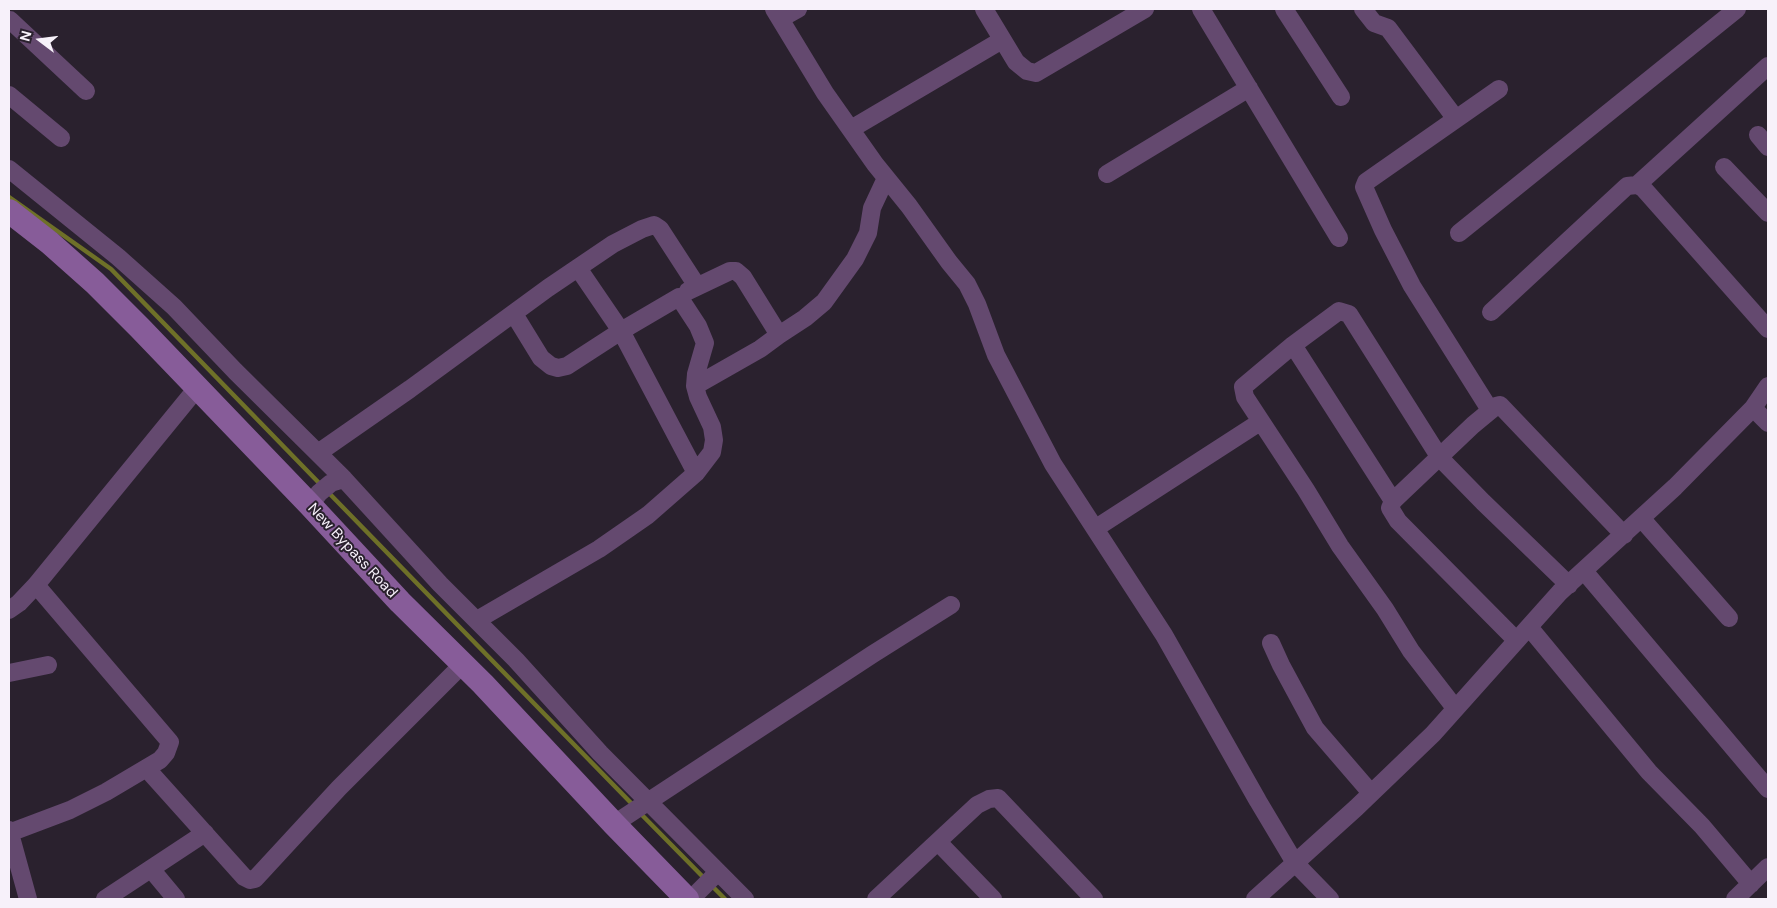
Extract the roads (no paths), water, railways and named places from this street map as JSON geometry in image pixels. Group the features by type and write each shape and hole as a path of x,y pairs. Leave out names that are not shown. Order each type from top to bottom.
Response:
{"main road":[{"name":"New Bypass Road","path":"9,211 50,243 95,283 197,388 326,490 400,602 483,684 633,811 702,888"}],"street":[{"path":"798,9 777,14 825,93 851,130 967,284 977,304 996,354 1053,464 1164,635 1295,863 1330,899"},
{"path":"984,9 1016,62 1027,71 1036,73 1144,9"},
{"path":"1201,9 1339,238"},
{"path":"1284,9 1341,97"},
{"path":"1363,9 1374,23 1388,28 1456,119"},
{"path":"1459,233 1737,9"},
{"path":"12,18 86,91"},
{"path":"851,130 1002,40"},
{"path":"1637,185 1768,66"},
{"path":"1107,174 1248,88"},
{"path":"1490,410 1412,286 1383,230 1364,187 1366,182 1499,89"},
{"path":"9,95 61,138"},
{"path":"1724,167 1768,213"},
{"path":"9,169 118,257 174,307 235,371 318,452 326,490 440,584 516,660 600,753 633,811 702,888 746,899"},
{"path":"695,386 760,349 824,302 855,259 868,233 872,208 886,178"},
{"path":"1491,312 1627,186 1637,185 1643,188 1768,329"},
{"path":"318,452 578,268 613,244 642,228 654,225 660,228 697,286"},
{"path":"578,268 620,331 696,473"},
{"path":"514,314 541,358 551,366 558,368 567,366 620,331 697,286 730,271 736,271 743,277 778,335"},
{"path":"679,297 698,326 705,343 722,372"},
{"path":"1455,708 1411,651 1385,609 1340,546 1306,490 1260,422 1245,397 1243,387 1339,311 1349,314 1440,458 1569,585"},
{"path":"476,620 613,540 648,515 696,473 712,452 714,440 712,427 695,386 696,374 705,343"},
{"path":"1293,346 1393,501"},
{"path":"1255,899 1433,734 1516,640 1569,585 1624,535 1753,408 1768,386"},
{"path":"9,610 19,604 36,585 197,388"},
{"path":"1516,640 1398,521 1390,508 1393,501 1490,410 1500,405 1624,535"},
{"path":"1753,408 1768,423"},
{"path":"1096,528 1260,422"},
{"path":"1641,518 1729,618"},
{"path":"1584,571 1768,789"},
{"path":"28,899 9,831 90,801 147,769 166,753 170,742 36,585"},
{"path":"633,811 951,605"},
{"path":"1529,627 1649,772 1702,826 1751,884"},
{"path":"1271,643 1315,728 1371,793"},
{"path":"9,673 48,665"},
{"path":"147,769 244,877 250,880 255,879 339,788 462,665"},
{"path":"879,898 977,805 989,799 998,798 1094,899"},
{"path":"105,899 205,833"},
{"path":"938,842 993,899"},
{"path":"1735,899 1768,867"},
{"path":"151,869 176,899"}],"waterway":[{"path":"9,197 111,269 321,485"},
{"path":"326,490 633,805"},
{"path":"640,813 705,879"},
{"path":"710,884 725,899"}]}
